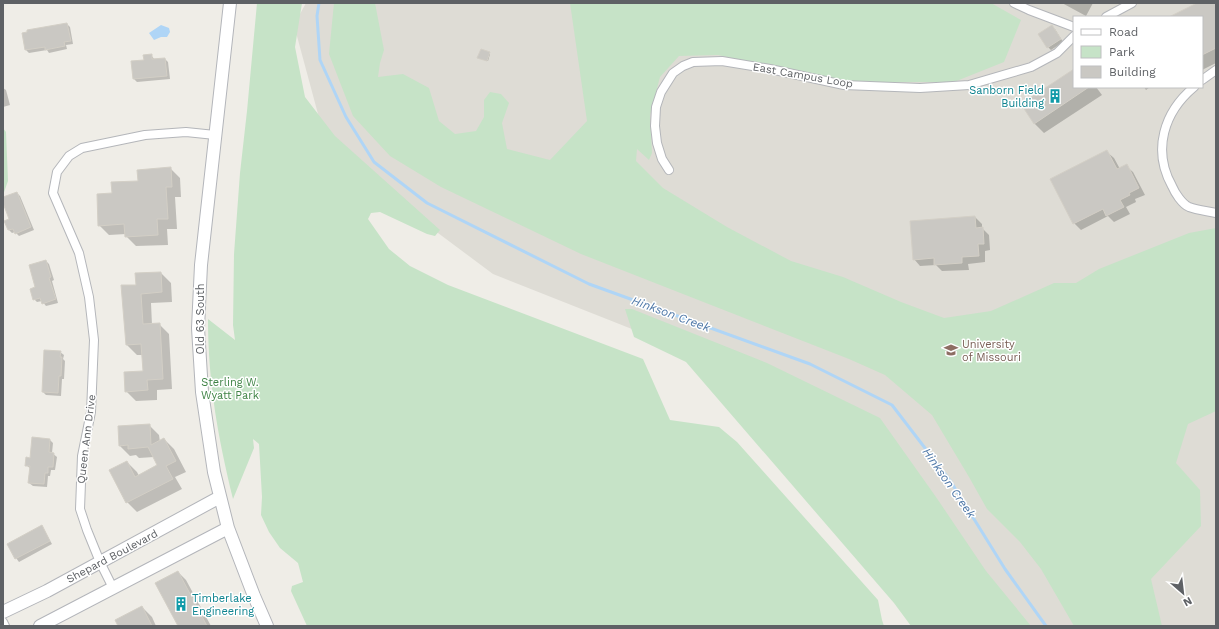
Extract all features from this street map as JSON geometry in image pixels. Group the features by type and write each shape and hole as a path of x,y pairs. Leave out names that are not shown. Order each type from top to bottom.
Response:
{"main road":[{"name":"Old 63 South","path":"230,3 200,265 198,328 202,392 214,472 228,528 267,626"},
{"name":"Shepard Boulevard","path":"3,612 100,562 220,497"},
{"path":"40,626 228,528"}],"street":[{"path":"1014,3 1073,28"},
{"path":"1108,16 1132,3"},
{"name":"East Campus Loop","path":"669,170 662,159 657,143 655,126 656,107 661,92 673,73 683,66 694,62 722,61 770,69 844,85 920,88 969,85 1031,67 1057,53 1073,37"},
{"path":"1203,79 1216,70"},
{"path":"1193,88 1185,95 1168,118 1163,137 1162,157 1168,179 1176,194 1188,207 1216,213"},
{"name":"Queen Ann Drive","path":"113,588 100,562 80,509 82,456 91,412 94,340 89,297 79,253 53,193 57,172 69,156 82,148 145,136 186,132 215,135"},
{"path":"3,622 5,626"}],"shaded area":[{"name":"University of Missouri","path":"306,3 1216,3 1216,626 1001,626 877,426 493,274 328,151 294,25"}],"green space":[{"name":"Sterling W. Wyatt Park","path":"257,3 302,3 295,47 305,97 335,136 440,230 435,236 427,234 380,212 371,213 368,219 389,249 410,266 448,285 643,359 670,420 719,427 737,442 878,600 884,626 307,626 291,591 292,586 303,582 298,563 280,548 269,532 261,515 262,497 259,444 253,439 254,448 233,499 218,432 208,343 208,319 235,340 233,325 234,254 240,173"},
{"path":"334,3 375,3 384,50 378,77 403,74 429,88 439,121 455,134 476,131 484,117 484,100 490,92 501,94 509,103 502,123 507,149 550,160 587,121 570,3 991,3 1021,20 1004,62 954,82 845,82 718,55 679,56 660,77 650,115 652,153 649,160 637,149 636,161 663,188 727,227 791,261 843,277 901,302 944,318 991,311 1054,283 1076,283 1099,269 1189,233 1216,228 1216,411 1188,424 1176,463 1200,490 1201,526 1151,579 1162,626 1074,626 1041,569 1020,542 987,509 932,415 885,375 849,359 581,254 441,187 390,156 353,116 329,54"},
{"path":"3,128 6,132 8,181 3,195"},
{"path":"625,309 632,309 767,363 880,418 986,571 1031,626 911,626 894,603 686,362 634,337"}],"water":[{"path":"161,25 169,28 170,32 167,37 161,37 154,40 149,33"}],"building":[{"path":"1197,3 1216,3 1216,48 1203,54 1203,16 1171,16"},
{"path":"67,23 71,41 64,42 65,46 45,50 45,47 25,50 22,33 27,32 27,30"},
{"path":"1052,25 1061,39 1047,48 1038,34"},
{"path":"481,49 490,52 487,61 477,58"},
{"path":"152,54 152,59 165,58 167,76 133,79 131,61 144,60 143,55"},
{"name":"Sanborn Field Building","path":"1073,70 1073,88 1088,88 1034,124 1021,104"},
{"path":"1107,150 1117,169 1127,164 1139,188 1120,200 1124,207 1106,216 1103,209 1073,224 1050,179"},
{"path":"171,167 172,187 166,187 168,219 157,219 158,235 125,237 124,224 98,226 97,194 112,193 111,182 138,181 137,170"},
{"path":"17,192 31,227 15,234 13,229 8,230 4,221 9,219 3,203 3,197"},
{"path":"975,216 976,228 983,227 984,244 978,244 979,256 962,257 962,263 934,265 934,258 913,260 910,221"},
{"path":"46,260 51,277 49,278 56,299 42,304 40,298 33,300 30,289 35,287 29,265"},
{"path":"161,272 162,292 141,294 143,324 160,323 163,379 147,380 148,390 125,392 124,372 143,371 141,344 126,345 121,285 136,285 135,273"},
{"path":"44,350 61,351 61,376 59,376 58,393 42,392"},
{"path":"150,424 151,445 164,438 176,461 166,466 173,479 126,503 109,470 127,461 135,477 157,465 148,447 128,449 128,445 119,446 118,426"},
{"path":"32,437 50,439 49,452 54,453 53,467 48,467 48,473 45,473 44,484 28,483 30,466 25,466 26,457 30,458"},
{"path":"42,525 50,541 15,559 7,544"},
{"name":"Timberlake Engineering","path":"178,571 207,626 178,626 155,583"},
{"path":"142,606 152,626 118,626 115,620"}],"waterway":[{"name":"Hinkson Creek","path":"319,3 317,16 320,60 346,117 374,162 427,203 589,284 810,364 892,405 951,482 1005,569 1046,626"}],"place":[{"name":"Sanborn Field Building","path":"1055,96"},
{"name":"University of Missouri","path":"951,350"},
{"name":"Timberlake Engineering","path":"181,604"}]}
